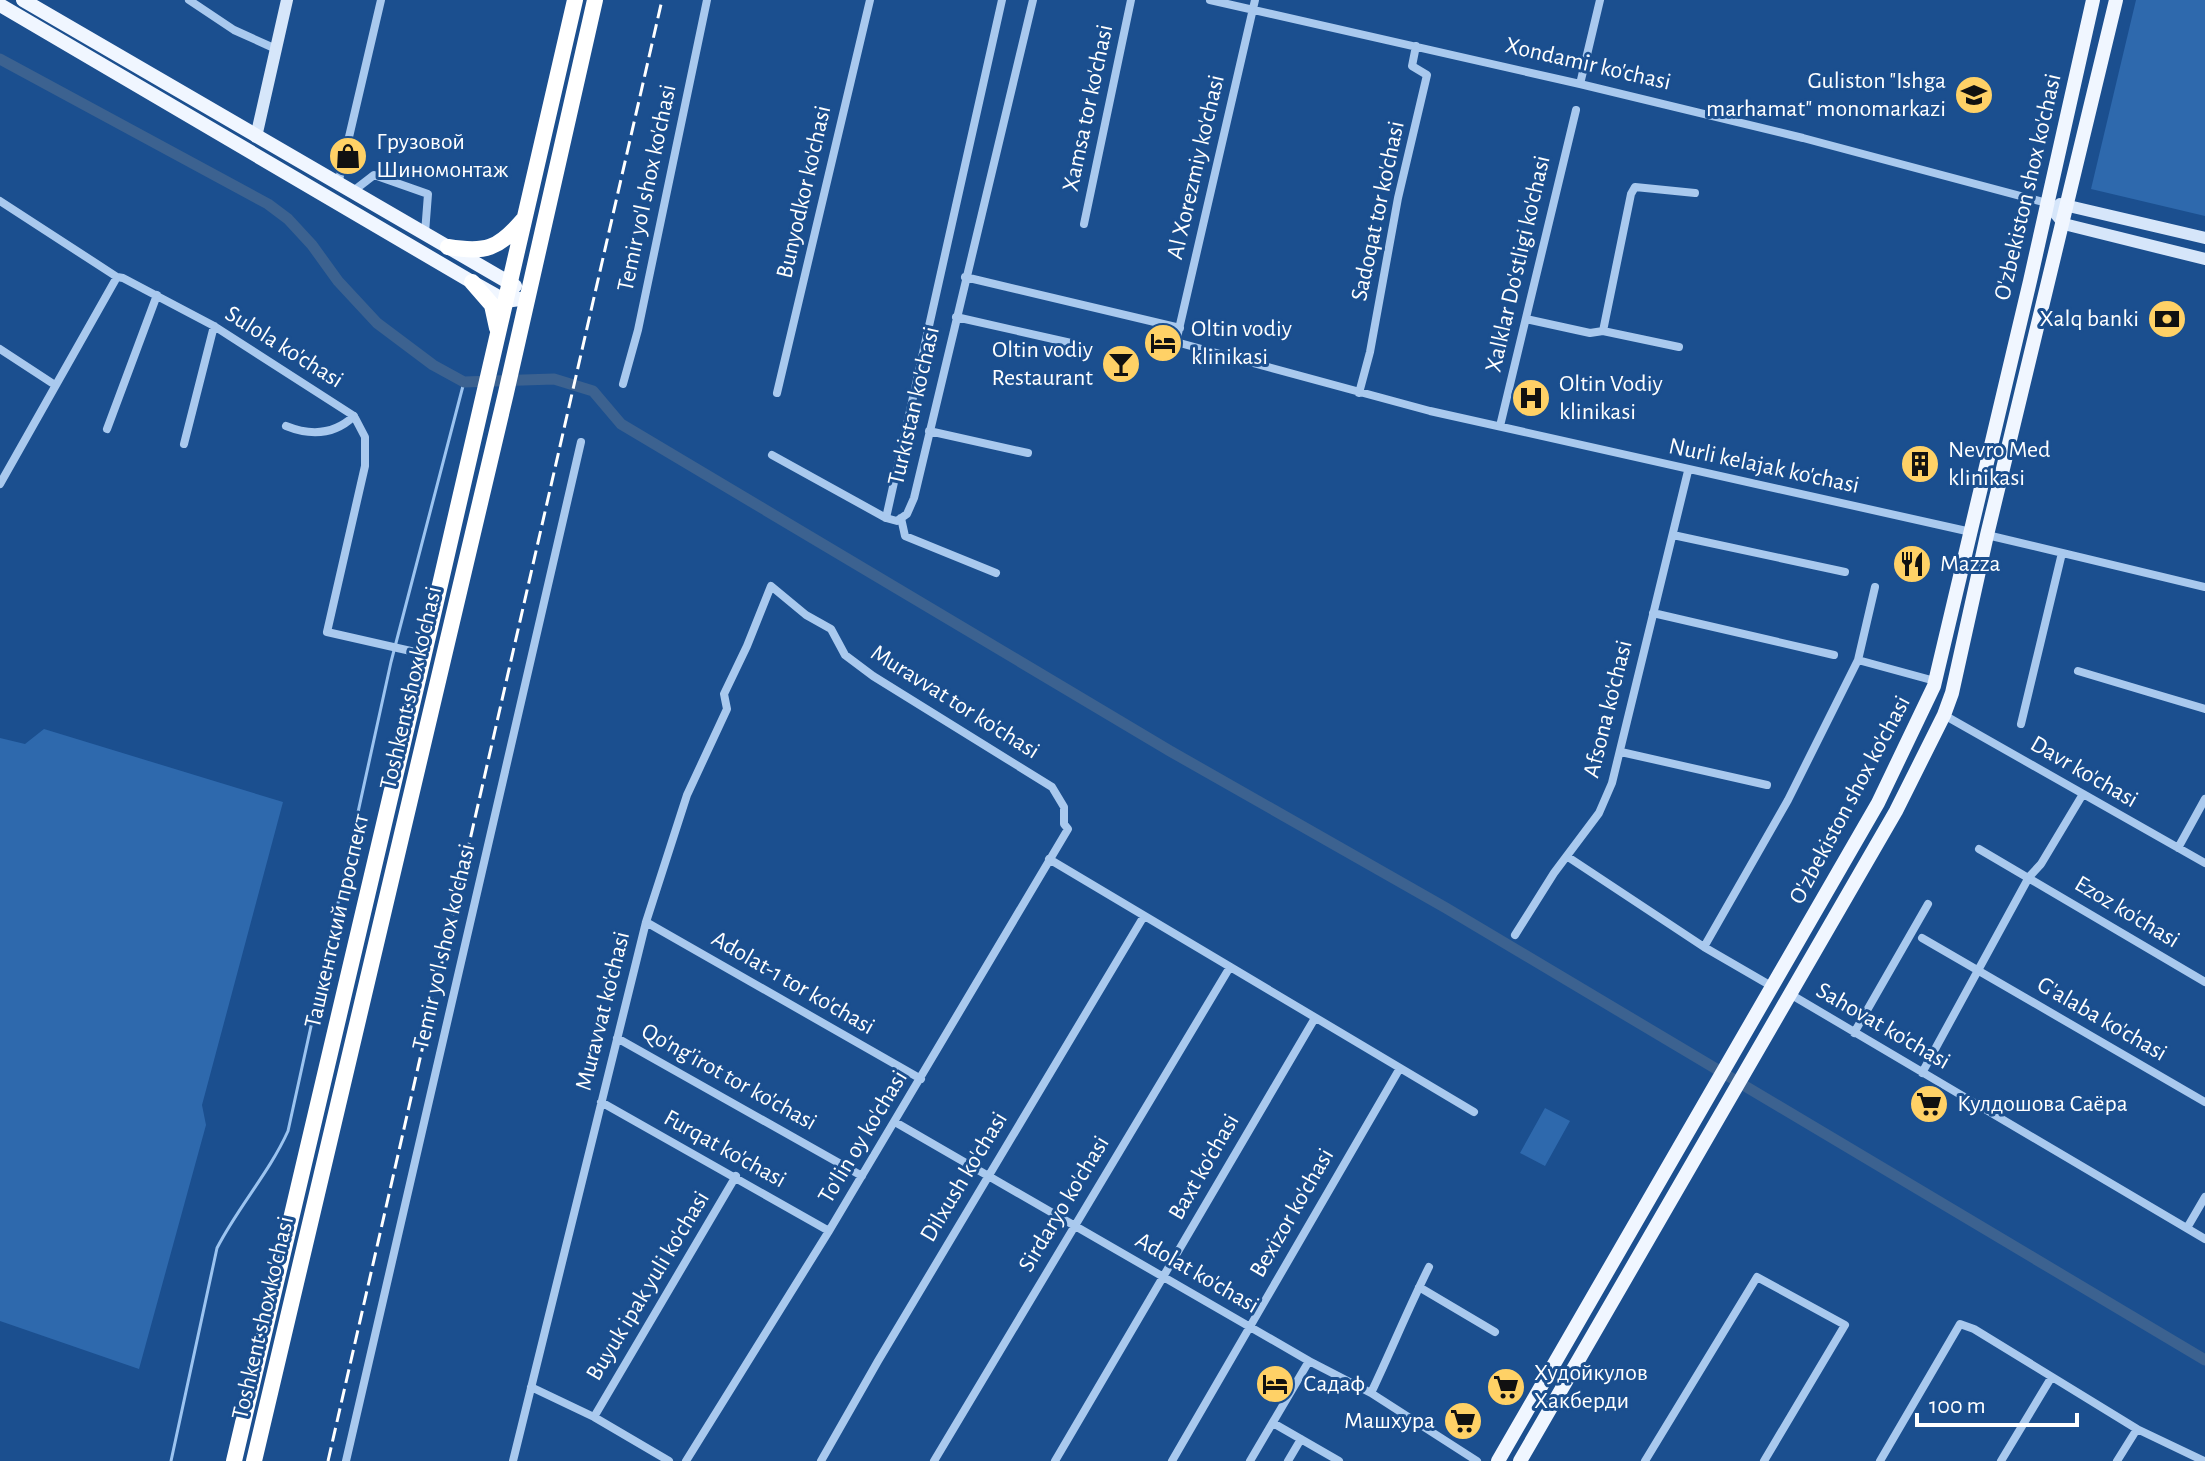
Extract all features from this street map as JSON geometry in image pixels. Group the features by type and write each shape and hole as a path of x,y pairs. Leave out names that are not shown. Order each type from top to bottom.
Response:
{"highway":[{"path":"448,247 469,250 491,248 508,237 524,218 575,0"},
{"path":"527,298 595,0"},
{"path":"524,218 532,227 544,221"},
{"name":"Ташкентский проспект","path":"234,1461 524,218"},
{"path":"472,282 492,305 498,336"},
{"name":"Toshkent shox ko'chasi","path":"254,1461 527,298"}],"main road":[{"path":"23,0 510,281 527,298"},
{"path":"256,137 287,0"},
{"name":"O'zbekiston shox ko'chasi","path":"1498,1461 1878,803 1935,681 2093,0"},
{"name":"O'zbekiston shox ko'chasi","path":"1520,1461 1896,811 1944,715 1952,693 2116,0"},
{"path":"0,5 506,301 527,298"},
{"path":"2047,203 2064,224 2205,259"},
{"name":"Xondamir ko'chasi","path":"2047,203 2068,204 2205,238"}],"street":[{"path":"189,0 234,30 276,49"},
{"path":"338,184 381,0"},
{"name":"Temir yo'l shox ko'chasi","path":"623,384 638,330 707,0"},
{"name":"Bunyodkor ko'chasi","path":"777,393 870,0"},
{"name":"Turkistan ko'chasi","path":"1002,0 886,518 897,521 907,514 914,498 1033,0"},
{"name":"Xamsa tor ko'chasi","path":"1084,224 1131,0"},
{"name":"Xondamir ko'chasi","path":"1210,0 1254,5 1803,138 2047,203"},
{"path":"1580,84 1600,0"},
{"name":"Al Xorezmiy ko'chasi","path":"1176,342 1254,5"},
{"name":"Sadoqat tor ko'chasi","path":"1359,393 1370,352 1398,198 1427,75 1412,66 1416,46"},
{"name":"Xalklar Do'stligi ko'chasi","path":"1500,426 1576,110"},
{"path":"352,192 374,175 428,194 425,234"},
{"path":"1603,331 1635,187 1695,193"},
{"name":"Sulola ko'chasi","path":"0,201 117,277 214,326 354,416 365,437 365,466 327,632 424,654"},
{"path":"0,484 117,277"},
{"path":"965,277 1180,328"},
{"path":"107,429 157,295"},
{"path":"956,317 1071,343"},
{"path":"1526,319 1679,347"},
{"path":"184,444 214,326"},
{"name":"Nurli kelajak ko'chasi","path":"1176,342 1359,393 1688,471 1971,532"},
{"path":"0,349 55,385"},
{"path":"286,426 298,431 324,433 344,426 354,416"},
{"path":"929,431 1028,453"},
{"name":"Temir yo'l shox ko'chasi","path":"346,1461 581,442"},
{"path":"772,455 886,518"},
{"name":"Afsona ko'chasi","path":"1515,935 1554,873 1599,813 1621,752 1688,471"},
{"path":"901,518 905,536 996,573"},
{"path":"1673,535 1845,572"},
{"path":"1987,535 2205,587"},
{"path":"2021,724 2062,553"},
{"name":"Muravvat tor ko'chasi","path":"771,586 806,615 831,629 845,655 873,676 1052,787 1064,807 1064,824 1068,829"},
{"name":"Muravvat ko'chasi","path":"513,1461 646,922 687,795 727,709 724,694 771,586"},
{"path":"1704,947 1788,800 1858,660 1875,587"},
{"path":"1653,613 1834,655"},
{"path":"1858,660 1935,681"},
{"path":"2078,671 2205,709"},
{"name":"Davr ko'chasi","path":"1944,715 2205,863"},
{"path":"1621,752 1767,785"},
{"path":"1922,1073 2029,877 2041,864 2083,794"},
{"path":"2178,848 2205,799"},
{"name":"To'lin oy ko'chasi","path":"686,1461 921,1079 1068,829"},
{"name":"Ezoz ko'chasi","path":"1979,849 2205,982"},
{"path":"1568,857 1704,947 1773,988"},
{"path":"1049,859 1474,1112"},
{"path":"1854,1033 1928,904"},
{"name":"Dilxush ko'chasi","path":"821,1461 1144,916"},
{"name":"Adolat-1 tor ko'chasi","path":"646,922 921,1079"},
{"name":"G'alaba ko'chasi","path":"1922,938 2205,1102"},
{"name":"Sirdaryo ko'chasi","path":"934,1461 1230,967"},
{"name":"Sahovat ko'chasi","path":"1790,994 2205,1239"},
{"name":"Baxt ko'chasi","path":"1055,1461 1315,1018"},
{"name":"Qo'ng'irot tor ko'chasi","path":"617,1038 862,1176"},
{"name":"Bexizor ko'chasi","path":"1172,1461 1400,1068"},
{"name":"Furqat ko'chasi","path":"601,1102 829,1231"},
{"name":"Adolat ko'chasi","path":"895,1122 1309,1361 1371,1393 1477,1461"},
{"name":"Buyuk ipak yuli ko'chasi","path":"594,1417 736,1176"},
{"path":"2187,1228 2205,1197"},
{"path":"1371,1393 1429,1267"},
{"path":"1645,1461 1757,1277 1845,1325 1764,1461"},
{"path":"1419,1287 1495,1332"},
{"path":"1880,1461 1960,1324 1974,1329 2137,1429 2204,1461"},
{"path":"1250,1461 1309,1361"},
{"path":"2001,1461 2051,1378"},
{"path":"531,1387 594,1417 669,1461"},
{"path":"1273,1423 1339,1461"},
{"path":"2117,1461 2137,1429"},
{"path":"1288,1461 1301,1439"}],"shaded area":[{"path":"2136,0 2205,0 2205,216 2091,189"},
{"path":"44,729 283,802 202,1105 206,1125 139,1369 0,1321 0,738 25,744"},
{"path":"1545,1108 1570,1121 1545,1166 1520,1153"}],"waterway":[{"path":"0,59 268,204 288,219 312,245 338,281 377,323 433,365 464,382 554,379 593,391 621,424 1170,751 1446,908 2205,1360"},
{"path":"171,1461 217,1248 288,1131 391,662 464,382"}],"railway":[{"path":"328,1461 662,0"}],"place":[{"name":"Guliston \"Ishga marhamat\" monomarkazi","path":"1974,95"},
{"name":"Грузовой Шиномонтаж","path":"348,156"},
{"name":"Xalq banki","path":"2167,319"},
{"name":"Oltin vodiy klinikasi","path":"1163,343"},
{"name":"Oltin vodiy Restaurant","path":"1121,364"},
{"name":"Oltin Vodiy klinikasi","path":"1531,398"},
{"name":"Nevro Med klinikasi","path":"1920,464"},
{"name":"Mazza","path":"1912,564"},
{"name":"Кулдошова Саёра","path":"1929,1104"},
{"name":"Садаф","path":"1275,1384"},
{"name":"Худойкулов Хакберди","path":"1506,1387"},
{"name":"Машхура","path":"1463,1421"}]}
